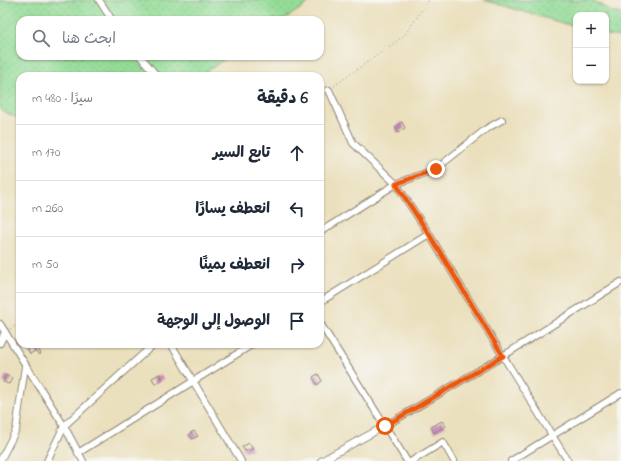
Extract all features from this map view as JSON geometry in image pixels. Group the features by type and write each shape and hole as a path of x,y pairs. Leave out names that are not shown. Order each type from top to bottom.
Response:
{"street":[{"path":"99,0 109,16"},
{"path":"143,60 154,72"},
{"path":"329,90 353,143 396,184 429,234 568,461"},
{"path":"324,229 396,184 436,169 486,129 502,120"},
{"path":"324,300 429,234"},
{"path":"321,461 385,426 503,356 621,282"},
{"path":"0,324 64,426 83,461"},
{"path":"324,329 407,461"},
{"path":"0,343 5,332"},
{"path":"47,461 64,426 150,348"},
{"path":"173,348 241,461"},
{"path":"78,453 247,348"},
{"path":"0,461 16,430 25,366"},
{"path":"511,461 621,393"},
{"path":"412,461 443,442 454,461"}],"path":[{"path":"324,94 404,36 429,0"},
{"path":"5,332 16,325"}],"green space":[{"path":"0,0 313,0 289,16 16,16 16,60 223,60 206,72 16,72 16,117 0,110"},
{"path":"484,0 592,0 612,12 621,14 621,37 609,35 609,12 573,12 573,26"}],"building":[{"path":"402,122 405,128 398,133 395,127"},
{"path":"27,348 38,348 41,354 39,355 35,351 30,354"},
{"path":"160,374 163,379 155,384 152,378"},
{"path":"318,374 322,381 317,385 313,377"},
{"path":"6,375 12,378 9,384 3,382"},
{"path":"442,421 446,426 434,433 431,427"},
{"path":"194,431 198,436 192,439 189,434"},
{"path":"249,443 253,449 245,451 242,447"}],"route":[{"path":"385,426 503,356 429,234 396,184 436,169"}]}
